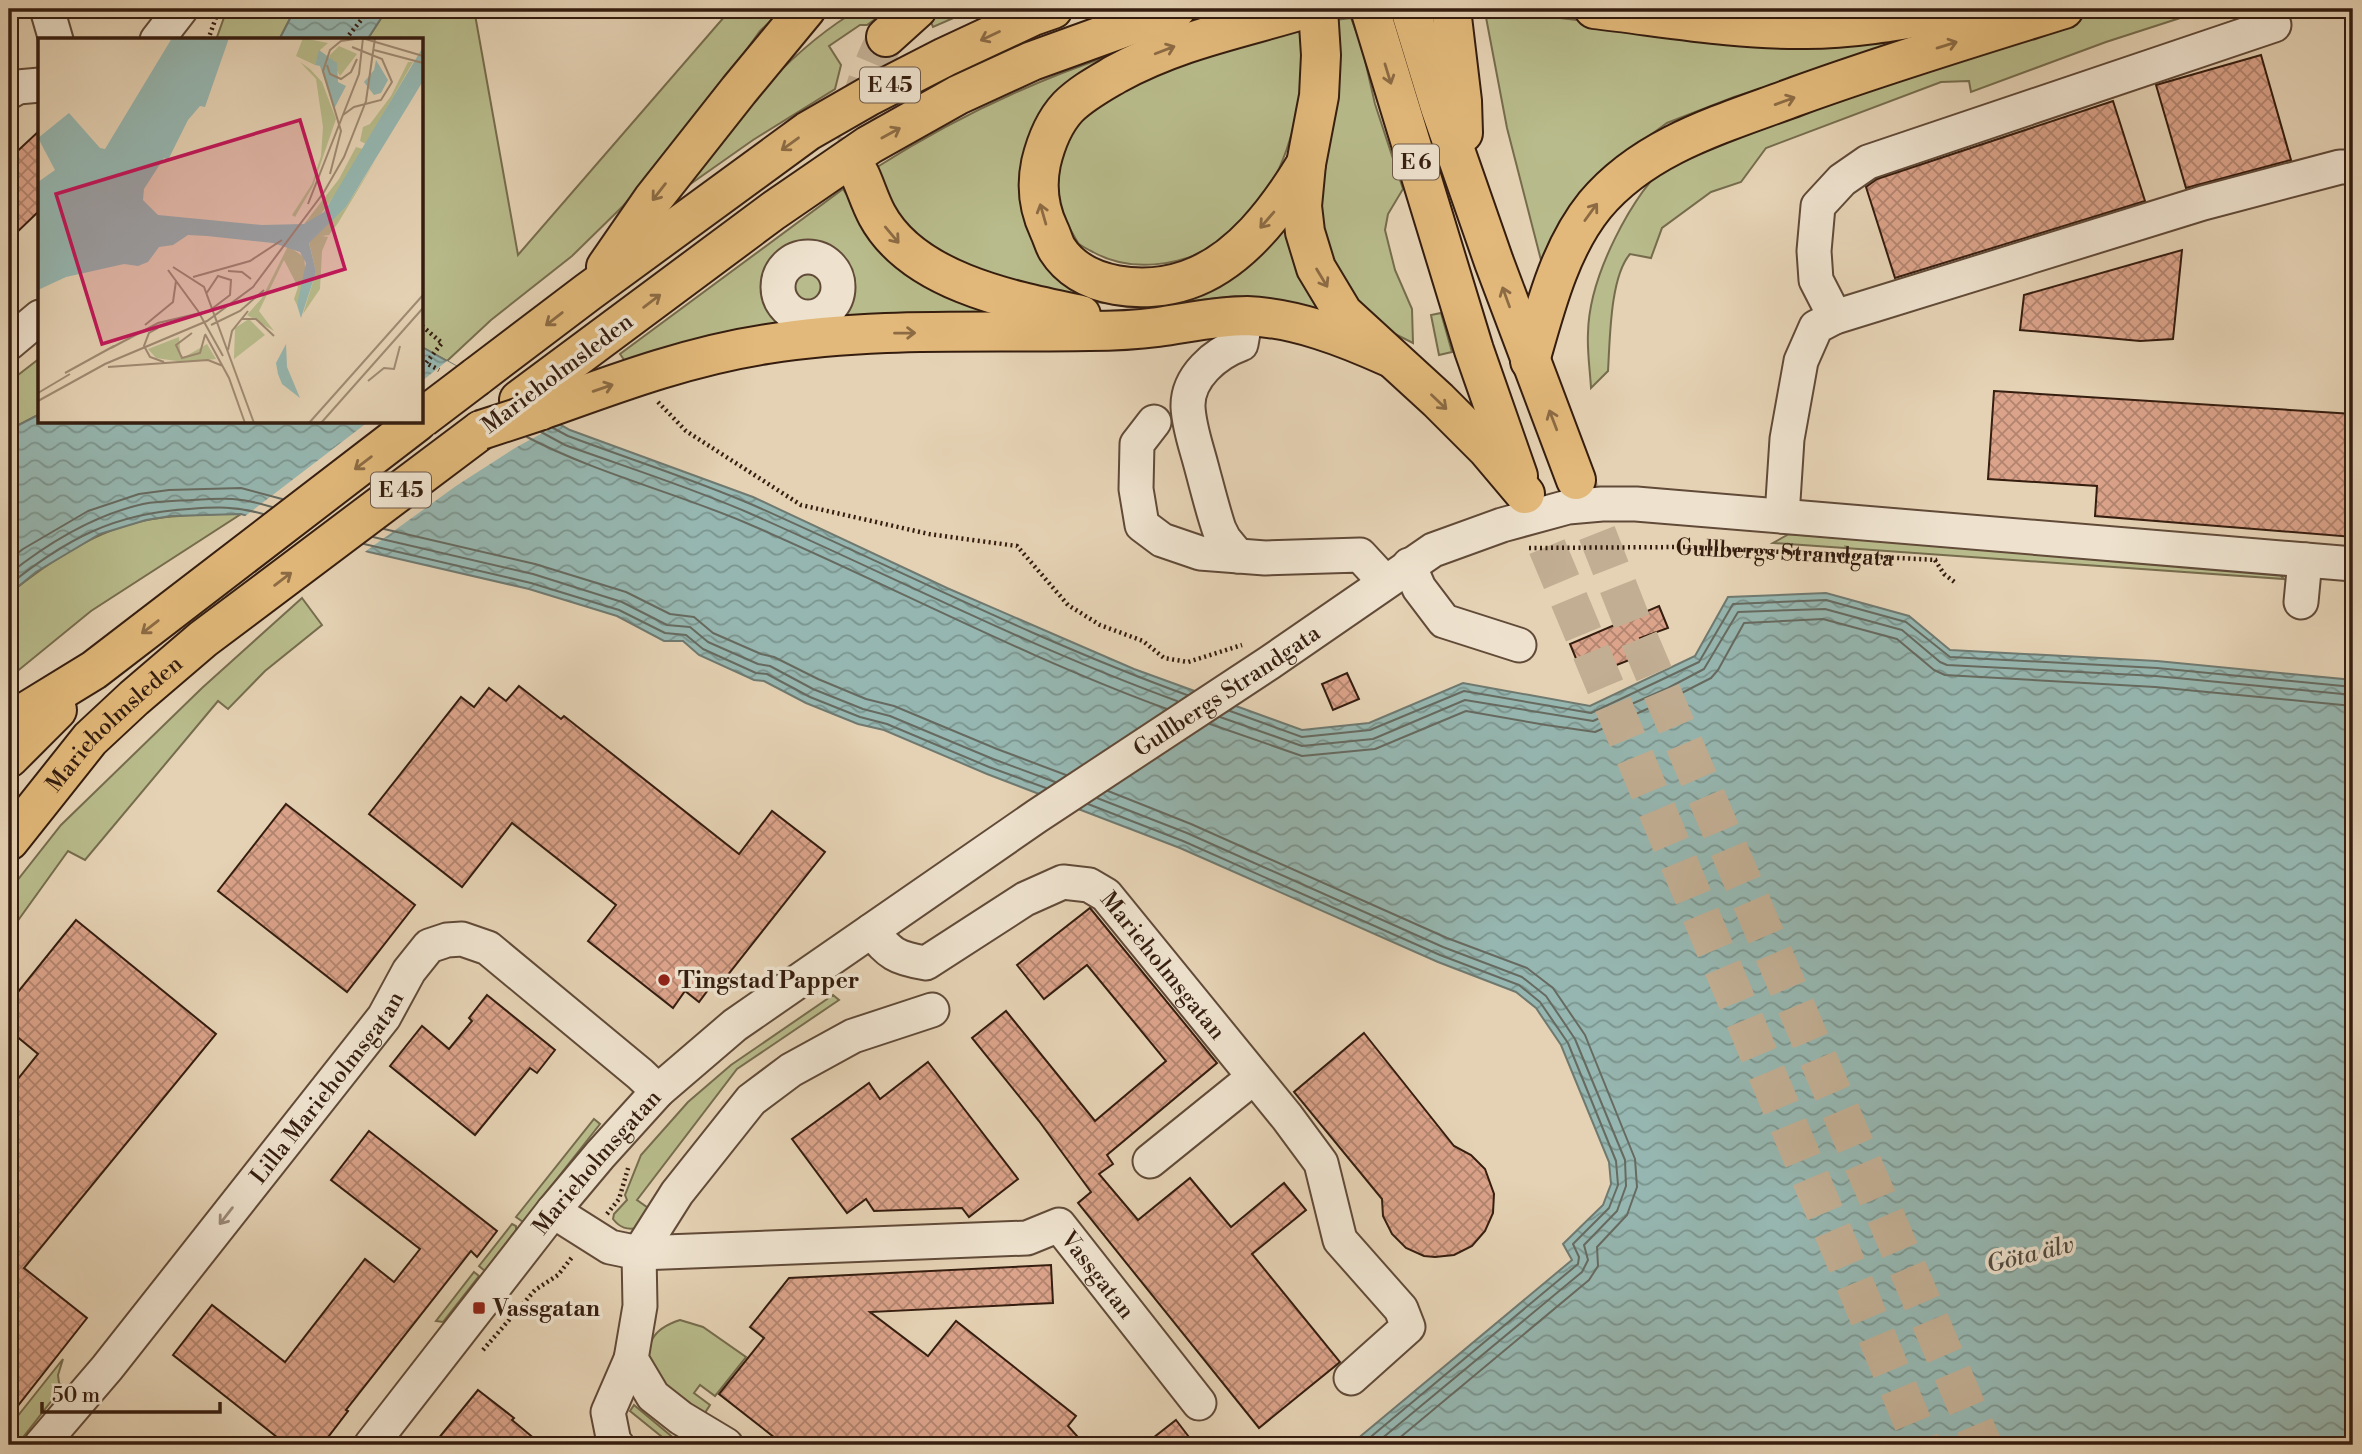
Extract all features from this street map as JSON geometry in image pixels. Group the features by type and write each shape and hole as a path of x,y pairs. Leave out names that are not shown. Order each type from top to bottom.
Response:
{"highway":[{"path":"588,292 653,199 806,9"},
{"path":"779,40 828,9"},
{"path":"886,37 917,9"},
{"name":"Marieholmsleden","path":"424,416 463,376 588,292 808,131 945,57 1053,9"},
{"name":"Marieholmsleden","path":"529,406 773,211 869,145 958,95 1032,61 1176,9"},
{"path":"1318,9 1321,55 1319,96 1306,164 1302,206 1305,232 1316,268 1343,313 1389,357"},
{"name":"E 6","path":"1370,9 1474,350 1525,494 1477,439 1431,393 1389,357"},
{"name":"E 6","path":"1410,9 1440,107 1530,361 1576,480"},
{"path":"1451,9 1462,101 1464,173"},
{"path":"1594,9 1739,25 1806,29 1883,23 1965,9"},
{"path":"1530,361 1543,314 1576,234 1593,208 1619,180 1641,163 1674,143 1708,129 1881,66 2064,9"},
{"path":"1293,12 1191,40 1146,58 1092,88 1068,107 1052,127 1044,152 1039,173 1042,216 1057,250 1078,271 1109,284 1149,289 1188,280 1226,260 1263,225 1287,195 1306,164"},
{"path":"860,175 878,217 896,240 919,261 989,293 1035,306 1156,327 1246,316 1295,323 1367,346 1389,357"},
{"name":"Marieholmsleden","path":"9,841 90,739 203,639 481,430 529,406 705,356 766,344 817,327 873,333 1092,331 1156,327"},
{"name":"Marieholmsleden","path":"9,722 94,670 414,424"},
{"path":"9,758 94,670"},
{"name":"E 45","path":"9,787 43,760 90,739"}],"street":[{"path":"47,9 55,38"},
{"path":"158,38 181,9"},
{"path":"189,38 197,9"},
{"path":"1835,317 1816,280 1814,251 1818,206 1842,180 1868,162 2274,25"},
{"path":"9,92 18,87 38,85"},
{"name":"Gullbergs Strandgata","path":"1782,516 1787,439 1801,361 1816,327 1835,317 2203,203 2340,167 2353,167"},
{"path":"1238,556 1219,529 1190,426 1188,404 1194,384 1207,364 1224,350 1241,344 1246,316"},
{"path":"9,344 38,319"},
{"path":"1154,422 1137,444 1136,489 1142,525 1162,540 1200,554 1265,558 1360,555 1397,573 1419,588 1444,621 1519,645"},
{"name":"Gullbergs Strandgata","path":"1037,816 1433,550 1502,525 1568,508 1636,504 2353,564"},
{"path":"2301,602 2305,560"},
{"name":"Marieholmsgatan","path":"372,1445 553,1211 658,1091 735,1025 1037,816"},
{"name":"Marieholmsgatan","path":"871,931 887,950 902,959 926,963 1025,899 1063,882 1089,885 1107,895 1287,1117 1321,1163 1340,1240 1401,1309 1408,1327 1351,1378"},
{"name":"Lilla Marieholmsgatan","path":"41,1445 107,1368 384,1017 409,971 429,946 462,939 488,948 658,1091"},
{"path":"617,1445 614,1442 608,1412 631,1359 639,1306 639,1253 677,1193 751,1100 792,1070 853,1036 932,1010"},
{"path":"1150,1161 1254,1077"},
{"name":"Vassgatan","path":"553,1211 610,1247 639,1253 1027,1238 1059,1225 1199,1403"},
{"path":"631,1359 653,1396 681,1418 726,1445"}],"path":[{"path":"209,38 219,9"},
{"path":"348,38 370,9"},
{"path":"424,328 442,342 426,363 463,376"},
{"path":"651,396 686,431 801,505 929,534 1017,547 1068,604 1100,625 1143,641 1164,658 1188,662 1252,641 1265,648 1274,659"},
{"name":"Gullbergs Strandgata","path":"1524,548 1685,547 1947,561"},
{"path":"1935,560 1944,574 1957,584"}],"green space":[{"path":"227,9 295,9 280,38 217,38"},
{"path":"387,9 474,9 518,255 731,9 783,9 760,31 683,138 623,206 572,256 491,320 447,361 424,348 424,38 368,38"},
{"path":"859,9 889,9 829,46 841,65 835,89 753,140 672,197 735,119 781,70 831,27"},
{"path":"948,9 974,9 933,27 930,20"},
{"path":"2026,9 1734,97 1667,123 1599,173 1571,205 1542,264 1507,128 1485,12 1813,41"},
{"path":"2102,9 2208,9 2106,42 1971,92 1969,81 1941,82 1766,148 1741,182 1711,192 1662,228 1651,258 1630,254 1618,277 1608,371 1591,388 1588,340 1590,311 1604,262 1628,214 1658,173 1674,157"},
{"path":"1351,18 1403,189 1388,214 1385,230 1395,270 1412,309 1413,343 1381,327 1363,311 1328,261 1318,202 1335,20"},
{"path":"1299,29 1301,87 1287,150 1258,206 1238,229 1201,253 1154,264 1138,265 1107,259 1079,244 1060,210 1053,181 1076,116 1177,62"},
{"path":"1112,55 1025,148 1019,185 1025,220 1149,297 1291,204 1331,322 1279,301 1236,296 1149,306 1103,303 1059,295 954,261 901,224 874,169 990,104"},
{"path":"843,189 864,221 1022,317 627,364 620,354"},
{"path":"1441,313 1452,352 1439,355 1431,315"},
{"path":"38,360 38,415 9,430 9,382"},
{"path":"241,514 91,611 9,678 9,594 57,559 109,531 156,518"},
{"path":"1789,534 2278,572 2284,579 1773,543"},
{"path":"302,598 322,625 265,671 228,709 218,701 85,860 68,851 9,933 9,891 61,825 202,688"},
{"path":"833,995 839,1000 737,1069 637,1200 651,1210 638,1228 624,1228 618,1224 613,1219 614,1214 627,1200 625,1195 641,1155 688,1102 731,1065"},
{"path":"594,1119 600,1124 523,1222 516,1217"},
{"path":"512,1224 516,1226 516,1230 485,1271 479,1266"},
{"path":"474,1272 479,1276 443,1322 436,1321"},
{"path":"680,1320 703,1327 746,1357 715,1396 700,1385 694,1393 710,1405 701,1419 646,1374 652,1340 662,1328"},
{"path":"63,1359 58,1375 59,1383 63,1386 17,1445 9,1445 9,1427"},
{"path":"634,1405 682,1445 672,1445 630,1411"}],"water":[{"path":"295,9 387,9 368,38 280,38"},
{"name":"Göta älv","path":"424,348 570,430 753,497 947,588 1134,669 1302,730 1369,723 1463,683 1590,706 1695,656 1728,597 1826,593 1909,616 1950,650 2157,661 2353,680 2353,1445 1350,1445 1572,1260 1563,1244 1603,1205 1611,1184 1609,1162 1561,1045 1536,1008 1516,992 1438,962 1180,848 987,774 884,730 858,724 806,703 764,681 754,680 699,655 683,641 664,641 617,616 529,589 369,552 241,514 171,516 146,520 100,534 36,572 9,594 9,430 38,415 38,424 424,424"}],"pier":[{"path":"447,361 561,423 515,448 456,486 362,554 244,517 365,424 424,424 424,379"}],"building":[{"path":"2261,55 2291,160 2186,188 2156,85"},
{"path":"2113,101 2145,201 1895,278 1866,187 1877,179"},
{"path":"38,132 38,212 9,240 9,159"},
{"path":"2182,250 2173,339 2140,341 2020,330 2024,295"},
{"path":"1994,391 2353,414 2353,537 2095,516 2097,486 1988,479"},
{"path":"1659,606 1668,628 1640,638 1647,653 1584,678 1570,644"},
{"path":"1347,673 1359,699 1333,710 1322,684"},
{"path":"519,686 561,719 564,716 739,854 772,811 825,852 719,986 714,982 699,1002 685,991 673,1008 588,941 616,905 512,823 462,887 369,814 461,697 474,707 489,688 506,701"},
{"path":"286,804 415,905 347,992 218,891"},
{"path":"1090,908 1217,1063 1107,1155 1113,1164 1099,1174 1138,1220 1190,1178 1231,1227 1284,1183 1306,1210 1252,1254 1340,1362 1259,1428 1078,1203 1091,1192 1039,1121 972,1038 1006,1011 1095,1121 1166,1061 1087,965 1044,999 1017,965"},
{"path":"76,920 216,1034 24,1268 87,1318 9,1417 9,1090 38,1054 9,1030 9,1003"},
{"path":"487,995 555,1050 537,1073 530,1068 475,1135 390,1066 422,1026 449,1049 472,1021 469,1018"},
{"path":"1364,1033 1454,1146 1471,1155 1485,1169 1494,1194 1493,1213 1485,1231 1472,1246 1454,1255 1424,1256 1406,1248 1392,1234 1383,1216 1382,1199 1294,1092"},
{"path":"928,1062 1018,1179 969,1217 962,1208 874,1211 866,1199 847,1213 792,1139 869,1083 880,1099"},
{"path":"369,1131 497,1231 477,1257 471,1251 346,1410 348,1411 322,1445 287,1445 173,1355 212,1305 285,1362 365,1259 394,1282 420,1249 331,1180"},
{"path":"1051,1265 1053,1303 870,1312 928,1356 956,1321 1076,1416 1068,1426 1085,1445 784,1445 719,1394 764,1338 750,1327 789,1278"},
{"path":"478,1390 514,1418 512,1420 542,1445 433,1445"},
{"path":"1176,1420 1195,1445 1144,1445"}],"tunnel":[{"path":"860,175 857,137 861,103 886,37"},
{"path":"1576,480 1632,622 1983,1445"},
{"path":"1525,494 1922,1445"}],"place":[{"name":"Tingstad Papper","path":"664,980"},
{"name":"Vassgatan","path":"479,1308"}]}
